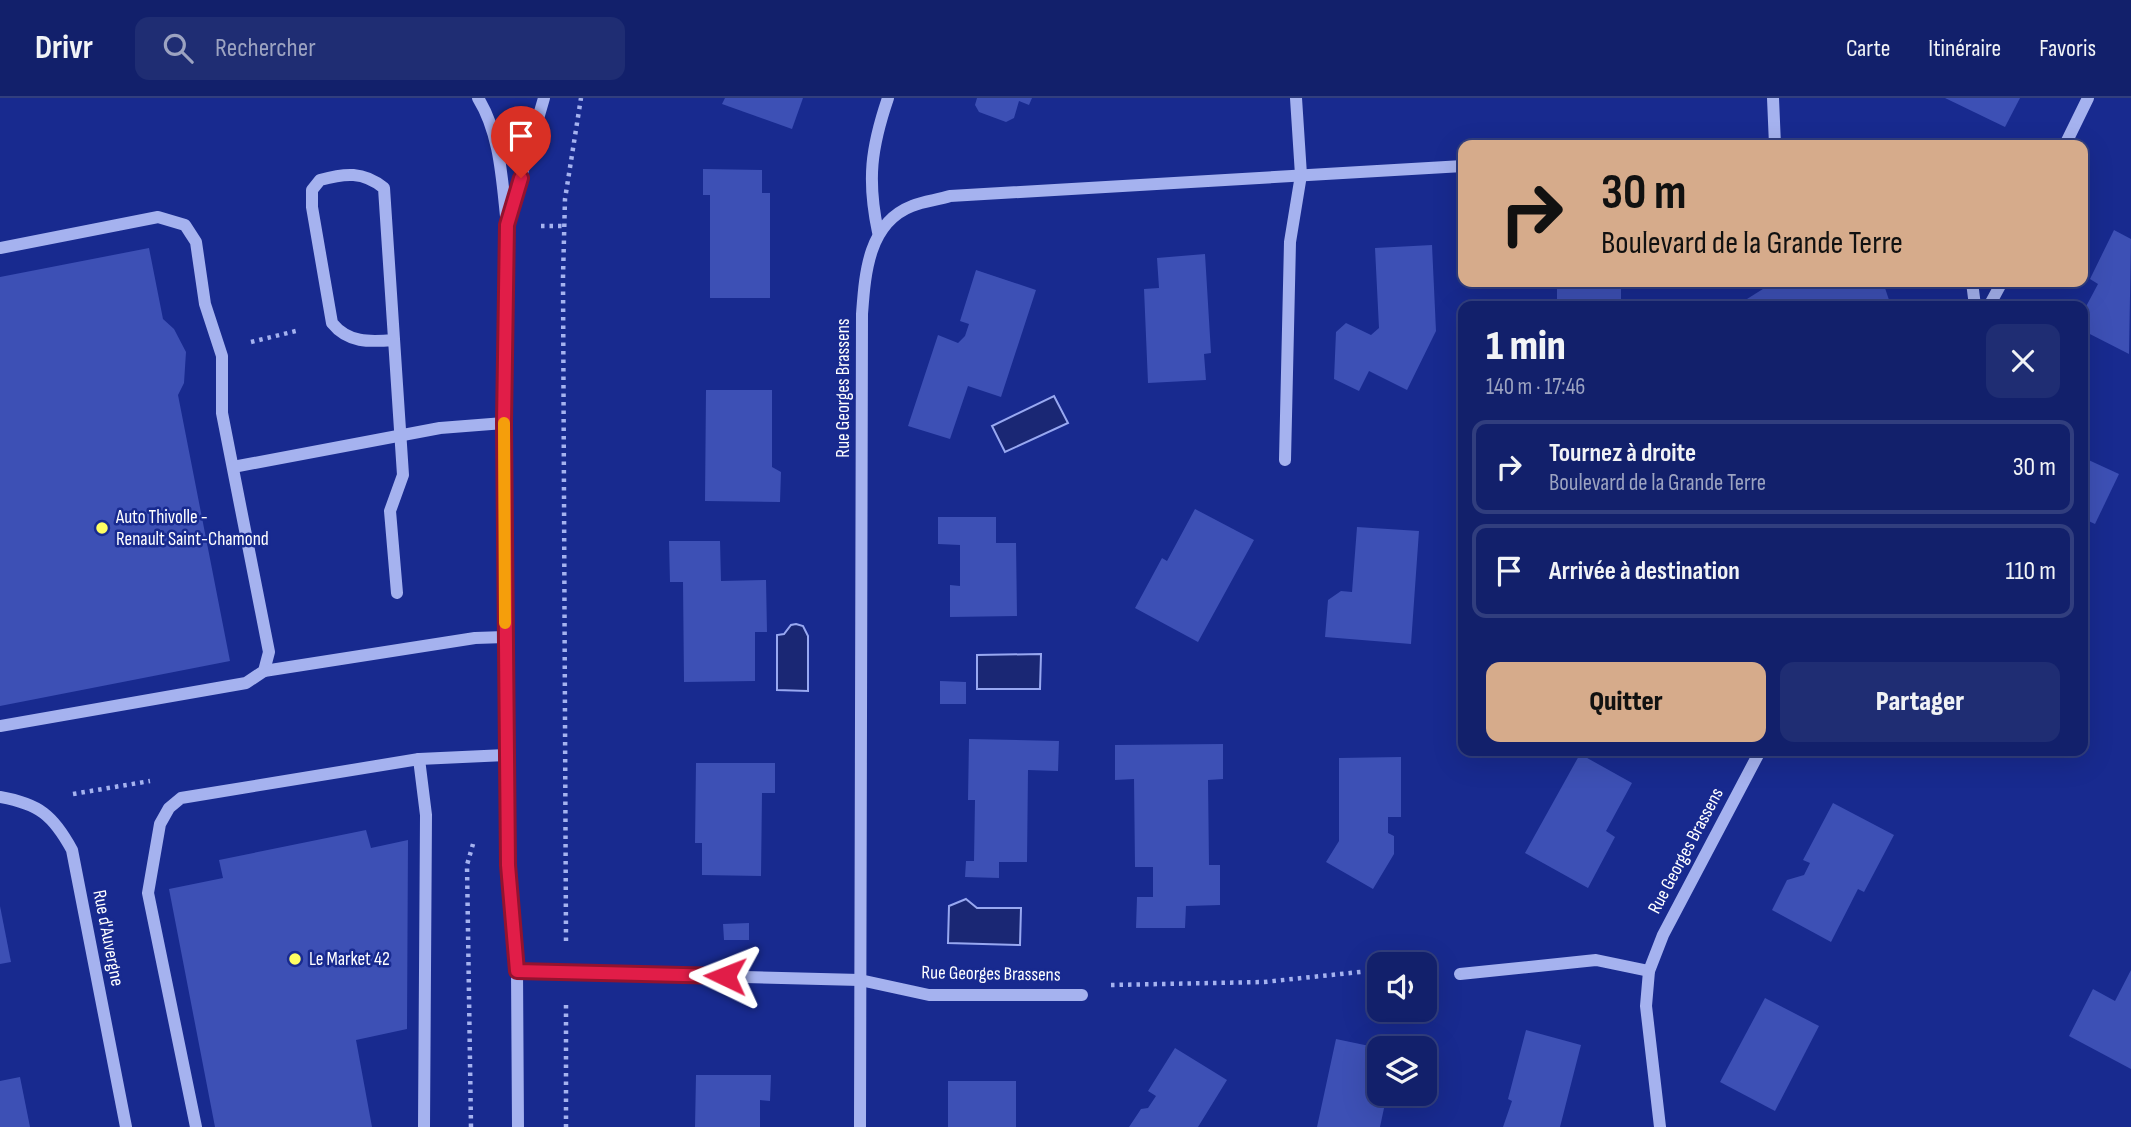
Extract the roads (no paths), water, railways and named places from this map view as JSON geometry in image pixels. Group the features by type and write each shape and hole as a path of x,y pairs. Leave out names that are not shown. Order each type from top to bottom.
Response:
{"street":[{"path":"478,98 492,130 500,162 507,225 504,423 506,755 508,865 517,971 518,1127"},
{"path":"507,225 544,98"},
{"path":"888,98 872,158 870,195 878,232 910,206 950,197 1458,166"},
{"path":"1285,460 1290,242 1301,175 1296,98"},
{"path":"1773,98 1775,140"},
{"path":"2067,140 2088,98"},
{"path":"394,340 360,341 341,333 332,323 312,207 313,190 320,180 358,173 374,179 384,188 403,475 390,512 397,593"},
{"path":"0,248 158,217 185,225 195,242 205,304 222,356 222,413 269,652 264,671"},
{"name":"Rue Georges Brassens","path":"860,1127 862,314 865,272 878,232"},
{"path":"233,467 440,428 504,423"},
{"path":"0,726 246,683 264,671 475,638 505,637"},
{"path":"196,1127 148,893 160,824 169,808 181,799 419,759 506,755"},
{"name":"Rue Georges Brassens","path":"1660,1127 1646,1006 1649,971 1663,935 1757,756"},
{"path":"419,759 426,815 424,1127"},
{"name":"Rue d'Auvergne","path":"0,797 27,802 56,822 72,849 126,1127"},
{"path":"1460,974 1596,960 1649,971"},
{"name":"Rue Georges Brassens","path":"517,971 860,980 929,995 1082,995"}],"place":[{"name":"Auto Thivolle - Renault Saint-Chamond","path":"102,528"},
{"name":"Le Market 42","path":"295,959"}]}
